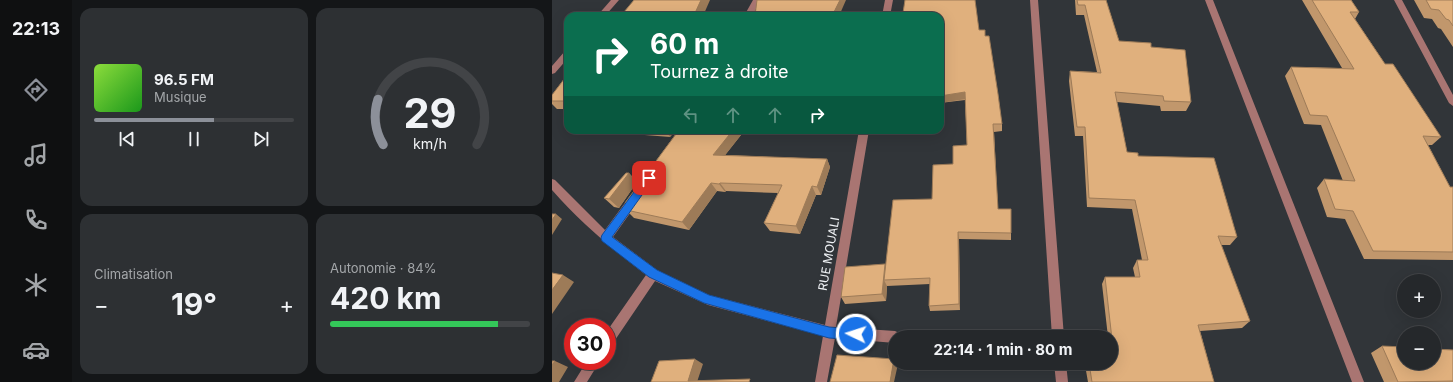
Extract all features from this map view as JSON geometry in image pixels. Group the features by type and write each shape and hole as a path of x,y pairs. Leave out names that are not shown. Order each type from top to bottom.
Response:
{"street":[{"path":"604,12 615,0"},
{"path":"750,12 757,0"},
{"path":"887,12 889,0"},
{"path":"1034,0 1058,330"},
{"path":"1209,0 1358,382"},
{"path":"1398,0 1453,103"},
{"path":"552,71 564,58"},
{"name":"RUE MOUALI","path":"821,382 863,134"},
{"path":"552,183 606,238 653,274 708,300 829,332 888,336"},
{"path":"606,238 638,194"},
{"path":"616,329 653,274"},
{"path":"580,382 588,370"},
{"path":"1061,370 1062,382"}],"building":[{"path":"634,0 701,0 695,12 624,12"},
{"path":"757,0 840,0 834,12 756,12"},
{"path":"905,0 975,0 979,30 985,30 985,36 989,36 1002,124 993,124 998,209 1011,209 1011,233 958,232 959,304 929,306 930,278 884,280 893,200 932,199 933,165 953,164 953,146 967,145 965,92 944,95 944,12 903,12"},
{"path":"1077,0 1106,0 1119,41 1151,43 1151,47 1185,50 1191,102 1164,101 1163,96 1115,92 1127,152 1138,153 1138,156 1214,158 1237,237 1218,236 1250,321 1198,325 1214,382 1092,382 1090,370 1118,370 1118,330 1111,330 1105,277 1140,277 1137,260 1148,260 1135,200 1089,198 1085,127 1077,127 1070,71 1101,73 1085,5 1078,5"},
{"path":"1312,0 1351,0 1359,12 1350,12 1385,64 1393,64 1441,137 1423,136 1450,187 1453,187 1453,252 1373,251 1353,211 1335,209 1324,179 1355,181 1327,116 1310,115 1291,67 1354,69"},
{"path":"1426,0 1453,0 1453,26 1439,10 1431,9"},
{"path":"564,79 564,101 552,101 552,95"},
{"path":"676,134 730,134 713,155 827,159 817,187 812,186 796,226 764,223 782,185 711,183 682,222 626,210 630,204 625,203"},
{"path":"626,173 629,173 609,199 604,198"},
{"path":"552,214 556,214 552,220"},
{"path":"885,264 882,294 841,297 845,267"},
{"path":"552,273 563,275 552,290"},
{"path":"1382,346 1397,347 1397,370 1441,370 1441,349 1453,350 1453,381 1398,382"},
{"path":"837,355 888,359 888,370 892,370 890,382 830,382"},
{"path":"695,359 688,381 750,379 749,382 651,382 659,361"}],"route":[{"path":"649,178 606,238 653,274 708,300 829,332 856,334"}]}
